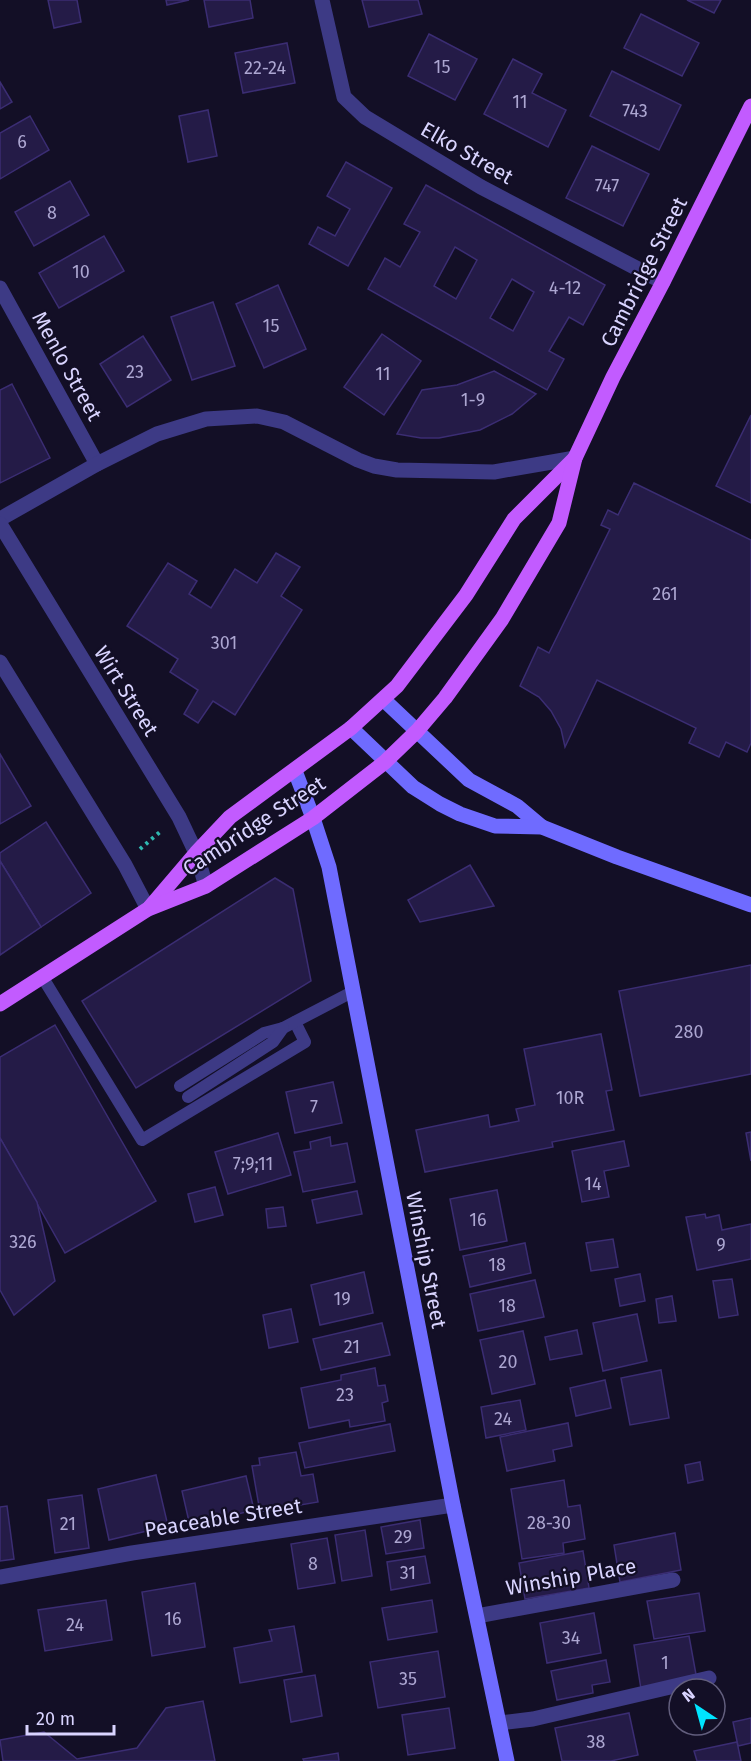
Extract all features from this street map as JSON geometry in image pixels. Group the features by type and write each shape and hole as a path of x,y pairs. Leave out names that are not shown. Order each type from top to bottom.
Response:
{"main road":[{"name":"Cambridge Street","path":"148,909 206,886 313,818 385,762 417,731 445,698 502,619 559,523 575,458 613,377 751,106"},
{"name":"Cambridge Street","path":"148,909 230,817 295,771 384,700 417,662 466,595 514,519 575,458"},
{"path":"384,700 469,780 517,806 542,827 617,857 751,905"},
{"path":"351,728 385,762 420,791 460,814 495,826 542,827"},
{"name":"Winship Street","path":"295,771 327,858 453,1505 507,1761"},
{"path":"0,1004 148,909"}],"street":[{"name":"Elko Street","path":"322,0 344,97 365,117 481,187 663,282"},
{"name":"Menlo Street","path":"0,288 97,464"},
{"path":"0,519 97,464 157,434 206,419 256,416 284,422 358,460 397,470 494,472 575,458"},
{"name":"Wirt Street","path":"0,524 179,817 196,853 206,886"},
{"path":"0,662 125,865 148,909"},
{"name":"Peaceable Street","path":"0,1577 132,1553 453,1505"},
{"name":"Winship Place","path":"477,1616 673,1580"},
{"path":"499,1723 533,1719 667,1688"}],"lane":[{"path":"43,978 142,1140 305,1042 295,1022"},
{"path":"180,1086 264,1033 283,1028 354,991"},
{"path":"188,1097 273,1042 283,1028"}],"path":[{"path":"139,850 165,827"}],"building":[{"path":"48,0 77,0 81,22 54,28"},
{"path":"166,0 189,0 167,5"},
{"path":"204,0 250,0 253,18 209,27"},
{"path":"362,0 418,0 422,14 369,27"},
{"path":"687,0 721,0 714,13"},
{"path":"641,14 699,43 682,76 624,48"},
{"path":"429,34 477,59 455,100 408,76"},
{"path":"287,43 295,83 243,93 235,53"},
{"path":"513,59 542,74 532,93 566,110 548,147 484,114"},
{"path":"612,71 681,105 659,150 590,116"},
{"path":"0,82 12,102 0,109"},
{"path":"208,110 217,156 188,162 179,116"},
{"path":"30,116 49,150 0,179 0,133"},
{"path":"592,146 649,174 623,226 566,198"},
{"path":"346,162 392,188 348,266 309,244 318,227 335,236 350,209 327,196"},
{"path":"70,181 89,215 34,246 15,212"},
{"path":"426,185 605,285 583,325 569,317 549,351 564,359 547,390 368,289 385,258 400,267 420,232 404,224","holes":["455,247 477,260 456,299 434,286","512,279 534,292 513,331 490,318"]},
{"path":"104,236 124,271 59,308 39,273"},
{"path":"278,285 306,349 264,368 236,304"},
{"path":"213,302 235,366 192,380 171,317"},
{"path":"382,334 421,361 384,415 344,387"},
{"path":"143,336 171,380 127,407 100,364"},
{"path":"494,371 536,394 512,414 480,430 439,438 397,434 422,390 457,385"},
{"path":"12,384 50,458 0,483 0,390"},
{"path":"751,415 751,503 716,486"},
{"path":"634,483 751,540 751,743 747,752 726,742 719,757 689,743 696,728 597,680 565,747 561,729 551,711 539,697 520,686 538,647 549,653 610,529 601,525 608,510 618,515"},
{"path":"276,553 300,567 281,596 302,610 235,715 213,701 198,723 184,714 198,690 170,672 178,659 127,626 168,563 197,581 189,594 211,608 235,569 257,583"},
{"path":"0,754 31,806 0,824"},
{"path":"46,822 91,893 41,927 0,861 0,853"},
{"path":"0,861 41,927 0,955"},
{"path":"470,865 494,906 420,922 408,900"},
{"path":"275,878 293,889 311,981 136,1088 82,1001"},
{"path":"751,965 751,1074 640,1096 619,991"},
{"path":"55,1025 156,1201 65,1253 0,1138 0,1057"},
{"path":"601,1034 612,1090 606,1091 614,1130 552,1142 553,1147 425,1172 416,1130 488,1115 490,1127 519,1121 516,1109 535,1105 524,1049"},
{"path":"333,1082 342,1123 295,1133 286,1092"},
{"path":"751,1132 751,1161 746,1133"},
{"path":"278,1133 291,1175 228,1194 215,1152"},
{"path":"330,1137 331,1146 347,1143 355,1182 303,1192 294,1152 311,1149 310,1142"},
{"path":"0,1138 37,1202 55,1281 14,1315 0,1290"},
{"path":"624,1141 629,1166 604,1171 609,1197 582,1202 572,1151"},
{"path":"215,1187 223,1215 195,1222 188,1194"},
{"path":"497,1190 507,1241 460,1250 450,1199"},
{"path":"357,1191 362,1214 317,1223 312,1200"},
{"path":"283,1207 286,1226 268,1228 266,1209"},
{"path":"705,1214 706,1218 719,1215 722,1230 751,1224 751,1259 697,1270 686,1217"},
{"path":"613,1239 618,1267 591,1271 586,1243"},
{"path":"525,1243 531,1273 470,1287 463,1256"},
{"path":"364,1272 373,1313 320,1325 311,1285"},
{"path":"640,1274 645,1301 620,1306 615,1279"},
{"path":"732,1279 738,1315 719,1318 713,1281"},
{"path":"535,1280 544,1317 478,1331 470,1294"},
{"path":"672,1296 676,1321 659,1323 656,1299"},
{"path":"291,1309 298,1342 269,1348 263,1315"},
{"path":"637,1314 647,1361 603,1371 593,1323"},
{"path":"382,1323 390,1355 321,1370 313,1339"},
{"path":"577,1330 582,1354 550,1360 545,1337"},
{"path":"523,1331 535,1384 492,1394 480,1340"},
{"path":"375,1368 378,1386 385,1385 388,1401 382,1403 385,1421 350,1427 349,1420 309,1428 301,1388 341,1380 341,1375"},
{"path":"661,1370 669,1418 630,1425 621,1378"},
{"path":"605,1380 611,1408 576,1416 570,1388"},
{"path":"520,1400 526,1430 486,1438 481,1407"},
{"path":"568,1423 572,1446 553,1450 555,1461 507,1471 500,1437"},
{"path":"390,1424 395,1451 305,1468 299,1443"},
{"path":"296,1452 301,1476 313,1474 318,1502 260,1512 252,1466 260,1465 259,1458"},
{"path":"700,1462 703,1480 688,1483 685,1465"},
{"path":"156,1475 168,1526 109,1540 98,1489"},
{"path":"246,1476 254,1510 190,1526 182,1491"},
{"path":"564,1480 568,1507 580,1505 585,1539 563,1543 564,1553 522,1559 511,1489"},
{"path":"82,1495 89,1548 55,1553 48,1500"},
{"path":"7,1506 14,1559 0,1561 0,1507"},
{"path":"420,1520 424,1548 386,1554 381,1527"},
{"path":"365,1530 372,1576 342,1581 335,1535"},
{"path":"675,1533 681,1570 620,1582 614,1545"},
{"path":"327,1538 335,1583 298,1589 291,1544"},
{"path":"583,1551 589,1588 525,1599 519,1563"},
{"path":"425,1556 430,1583 391,1590 387,1562"},
{"path":"195,1583 205,1647 152,1656 142,1592"},
{"path":"699,1593 705,1631 654,1639 647,1601"},
{"path":"106,1600 112,1640 45,1651 38,1610"},
{"path":"432,1600 437,1632 388,1640 382,1608"},
{"path":"594,1613 601,1653 547,1663 540,1623"},
{"path":"294,1626 302,1672 240,1683 234,1648 272,1641 269,1630"},
{"path":"689,1636 696,1677 667,1677 667,1685 641,1689 634,1645"},
{"path":"438,1651 445,1697 378,1708 370,1662"},
{"path":"606,1660 610,1682 592,1685 593,1693 557,1700 551,1671"},
{"path":"315,1675 322,1716 291,1722 284,1680"},
{"path":"203,1701 215,1761 3,1761 0,1740 44,1732 77,1759 137,1748 166,1708"},
{"path":"449,1708 455,1748 408,1755 402,1715"},
{"path":"629,1713 638,1755 611,1761 562,1761 555,1728"},
{"path":"751,1718 751,1743 738,1746 733,1722"},
{"path":"737,1742 741,1761 697,1761 694,1751"},
{"path":"338,1753 339,1761 304,1761 303,1759"}]}
